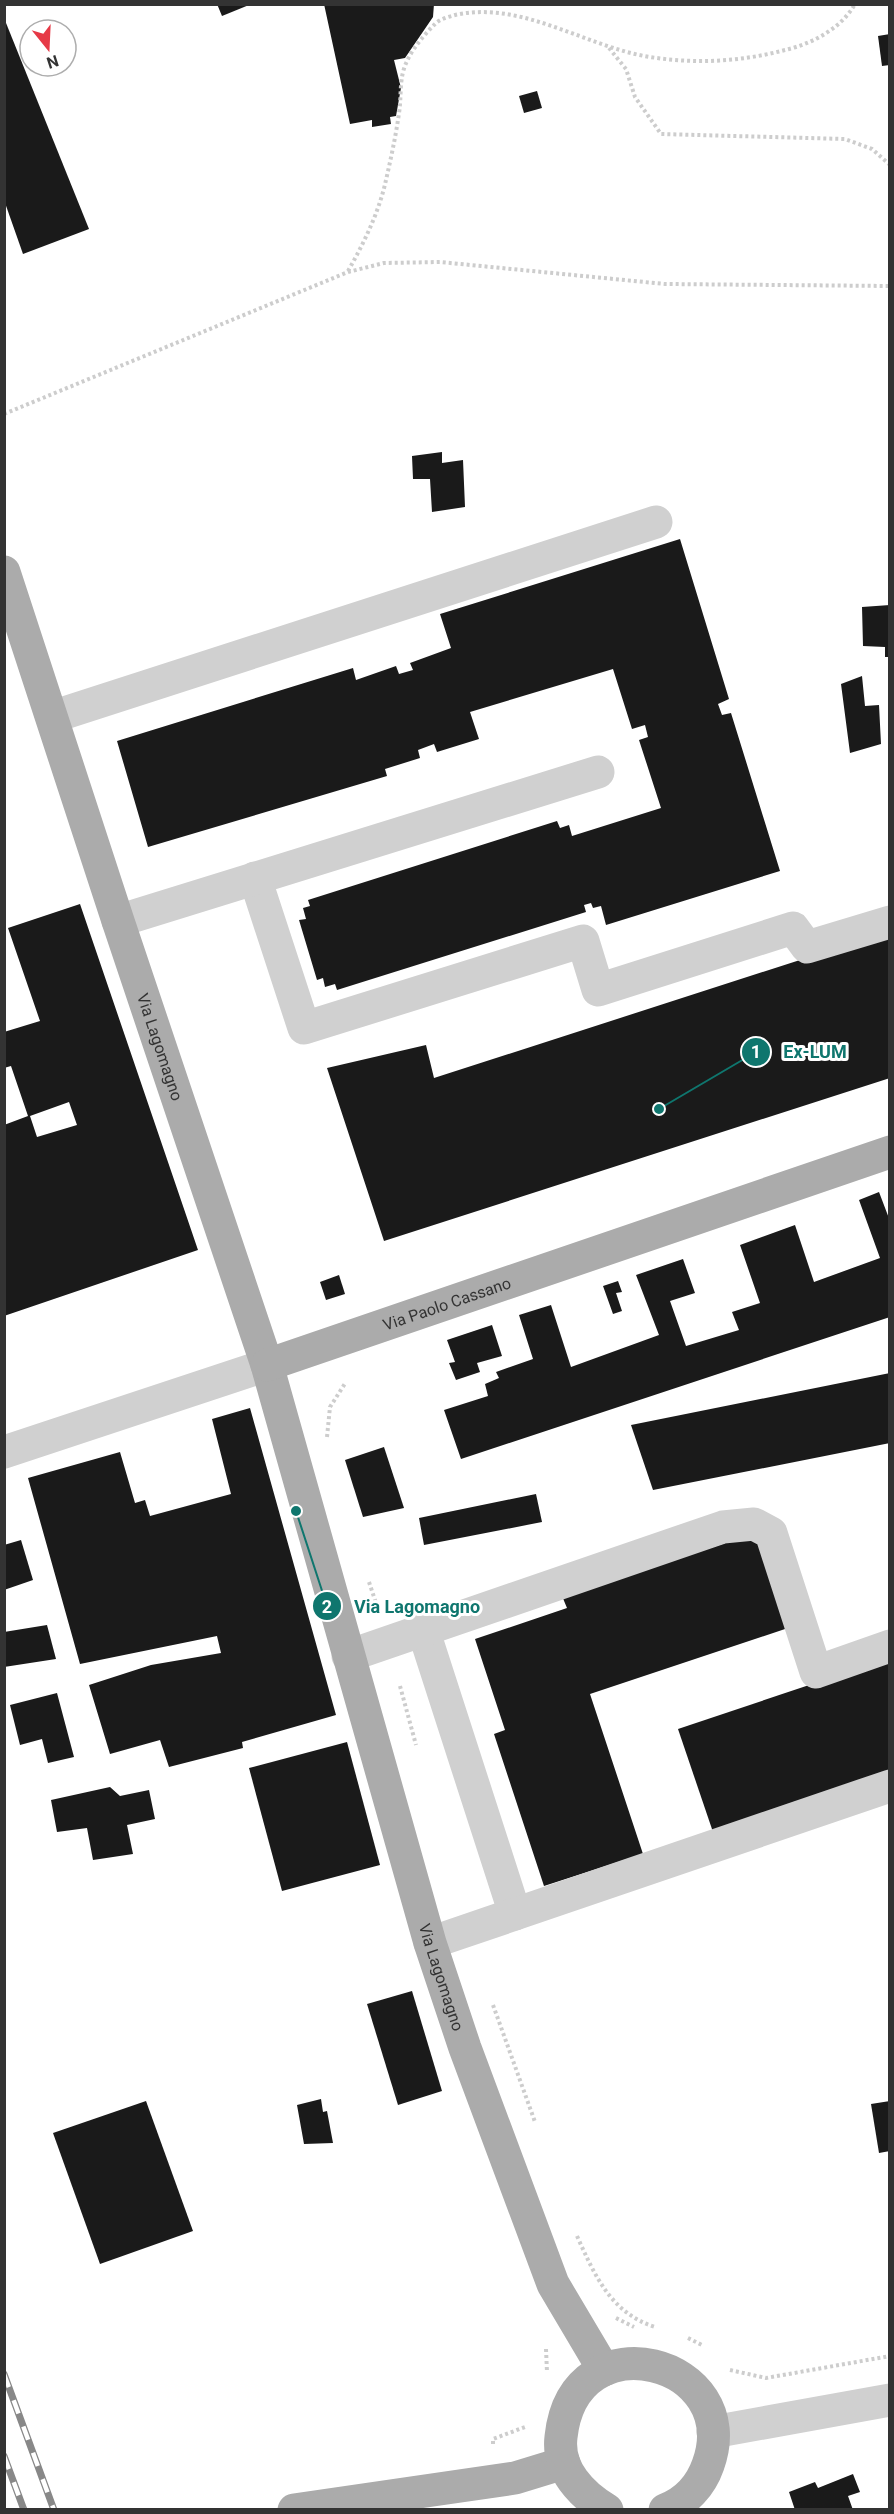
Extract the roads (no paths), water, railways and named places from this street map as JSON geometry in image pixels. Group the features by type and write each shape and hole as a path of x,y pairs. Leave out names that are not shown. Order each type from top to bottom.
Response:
{"main road":[{"name":"Via Lagomagno","path":"4,572 267,1365 430,1943 465,2048 553,2284 604,2370"},
{"name":"Via Paolo Cassano","path":"267,1365 890,1152"},
{"path":"607,2510 589,2499 574,2483 564,2463 560,2441 563,2420 571,2400 585,2382 604,2370 628,2363 652,2364 675,2373 694,2388 708,2409 713,2432 712,2455 704,2476 691,2494 666,2510"},
{"path":"294,2510 515,2478 564,2463"}],"street":[{"path":"52,717 656,522"},
{"path":"118,921 598,772"},
{"path":"255,879 304,1028 583,941 598,990 793,928 807,947 890,922"},
{"name":"Via Paolo Cassano","path":"4,1452 267,1365"},
{"path":"348,1656 723,1527 754,1524 771,1533 816,1672 890,1646"},
{"path":"423,1629 515,1914"},
{"path":"430,1943 890,1786"},
{"path":"713,2432 890,2400"}],"railway":[{"path":"4,2374 54,2510"},
{"path":"4,2456 24,2510"}],"place":[{"name":"Ex-LUM","path":"659,1109"},
{"name":"Via Lagomagno","path":"296,1511"}]}
